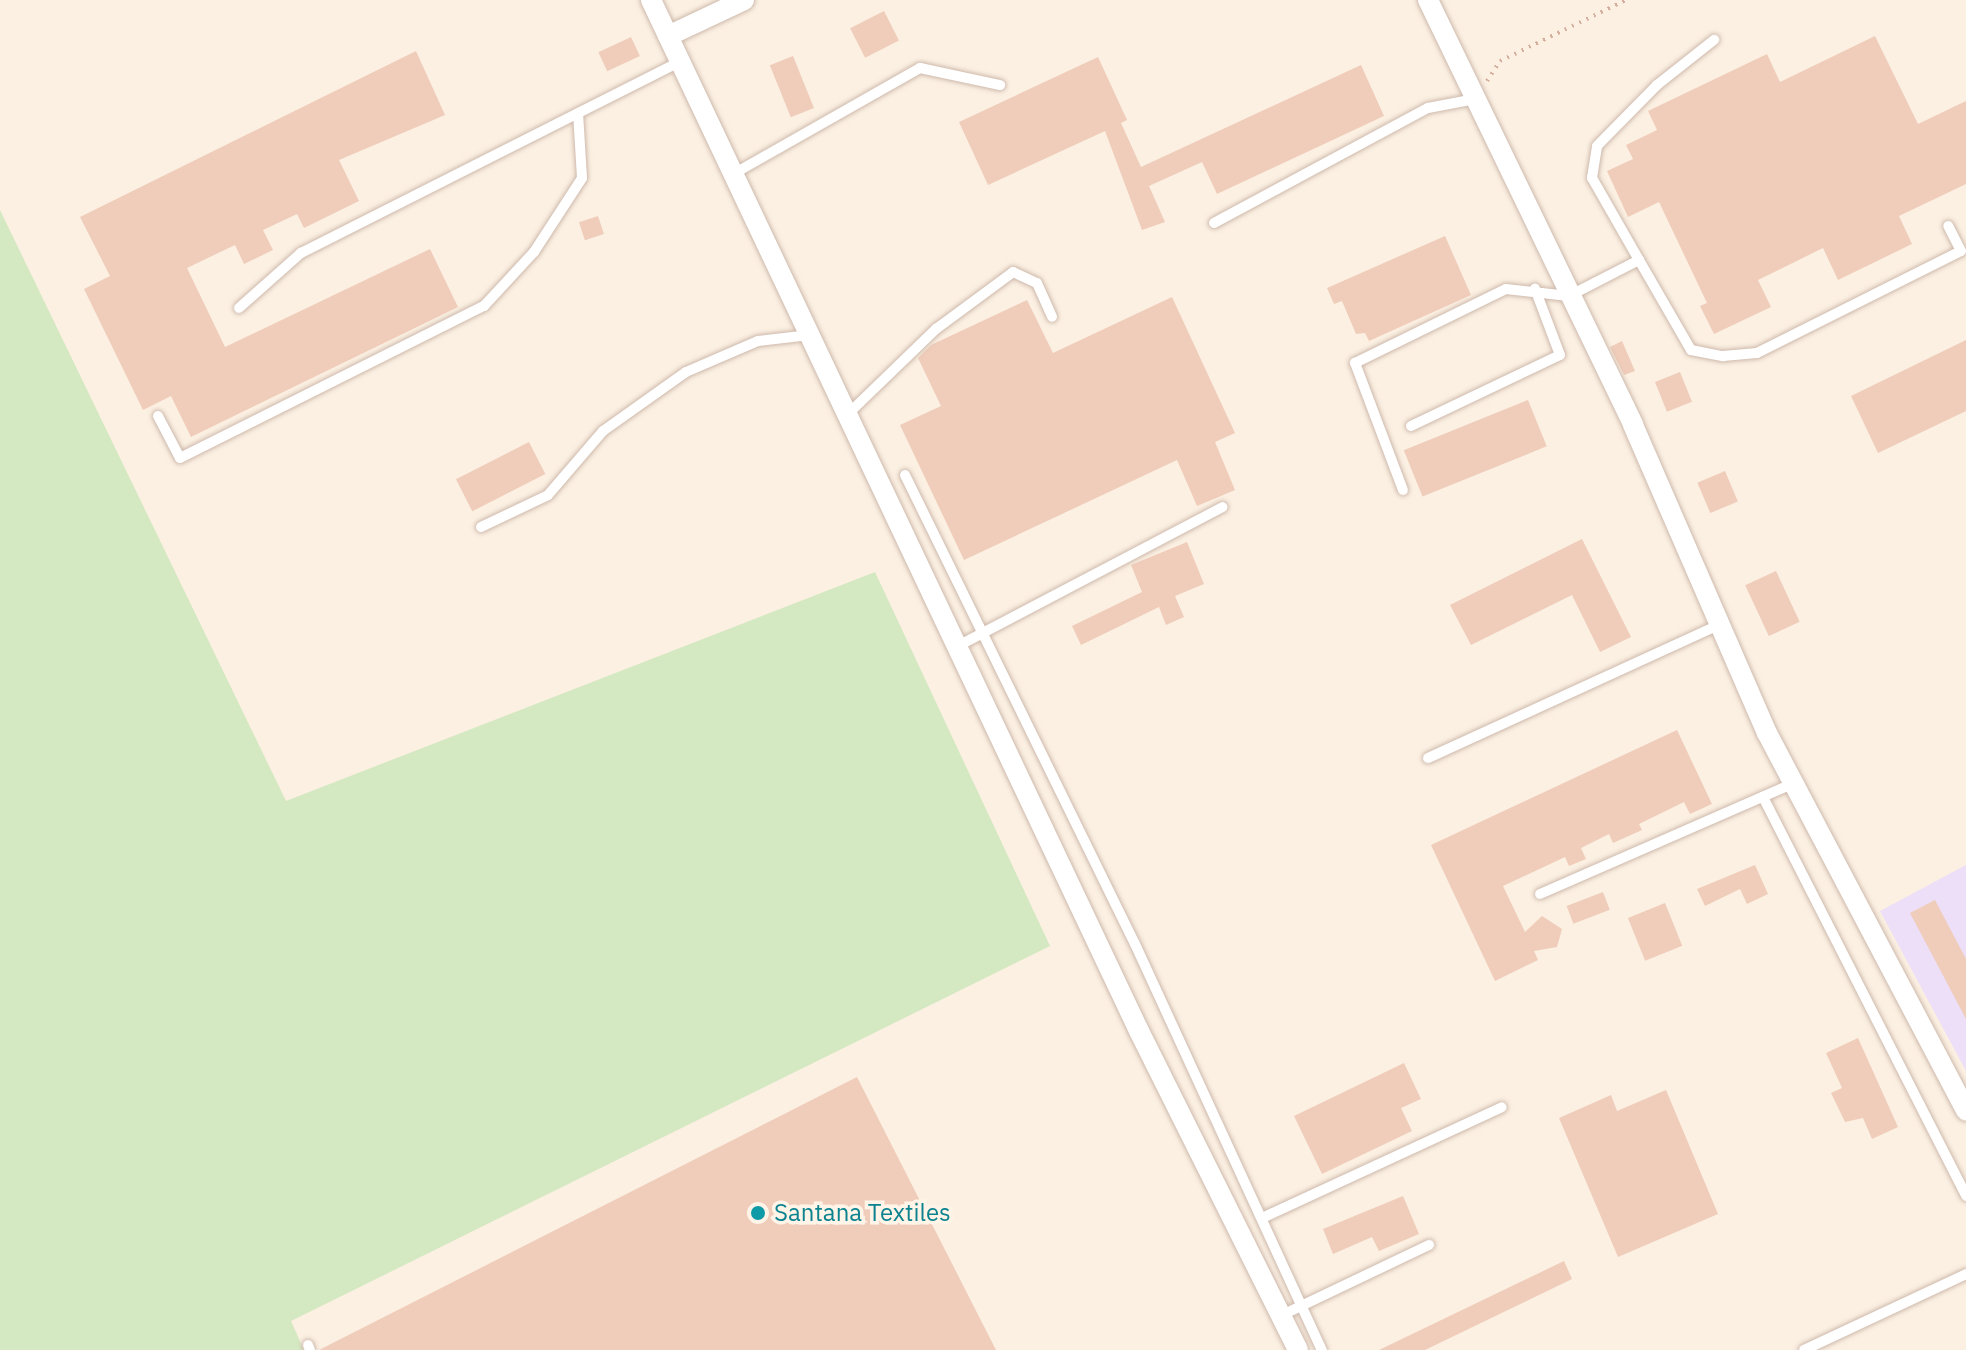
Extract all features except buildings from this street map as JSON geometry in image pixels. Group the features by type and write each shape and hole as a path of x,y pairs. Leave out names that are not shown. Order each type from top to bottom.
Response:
{"street":[{"path":"651,0 850,412 956,647 1139,1031 1298,1350"},
{"path":"668,36 744,0"},
{"path":"1428,0 1633,425 1719,625 1794,783 1966,1111"}],"lane":[{"path":"1714,40 1657,85 1597,146 1592,178 1691,350 1723,356 1757,353 1961,251 1948,226"},
{"path":"239,308 301,253 681,61"},
{"path":"735,173 920,68 1000,85"},
{"path":"1214,223 1428,108 1475,99"},
{"path":"158,416 180,458 484,306 534,252 582,178 578,113"},
{"path":"1403,490 1355,363 1506,289 1535,289 1569,296 1639,260"},
{"path":"850,412 936,329 1013,272 1037,283 1052,317"},
{"path":"1411,426 1560,355 1535,289"},
{"path":"481,527 548,495 603,431 686,372 758,341 812,335"},
{"path":"905,475 1262,1218 1322,1350"},
{"path":"956,647 1223,507"},
{"path":"1428,758 1719,625"},
{"path":"1540,894 1794,783"},
{"path":"1763,797 1966,1196"},
{"path":"1262,1218 1502,1107"},
{"path":"1282,1315 1429,1245"},
{"path":"1804,1350 1966,1274"}],"path":[{"path":"1475,99 1500,61 1626,0"}],"shaded area":[{"path":"1966,865 1966,1071 1880,911"}],"green space":[{"path":"0,210 286,801 875,572 1050,946 291,1321 304,1350 0,1350"}],"place":[{"name":"Santana Textiles","path":"758,1213"}]}
